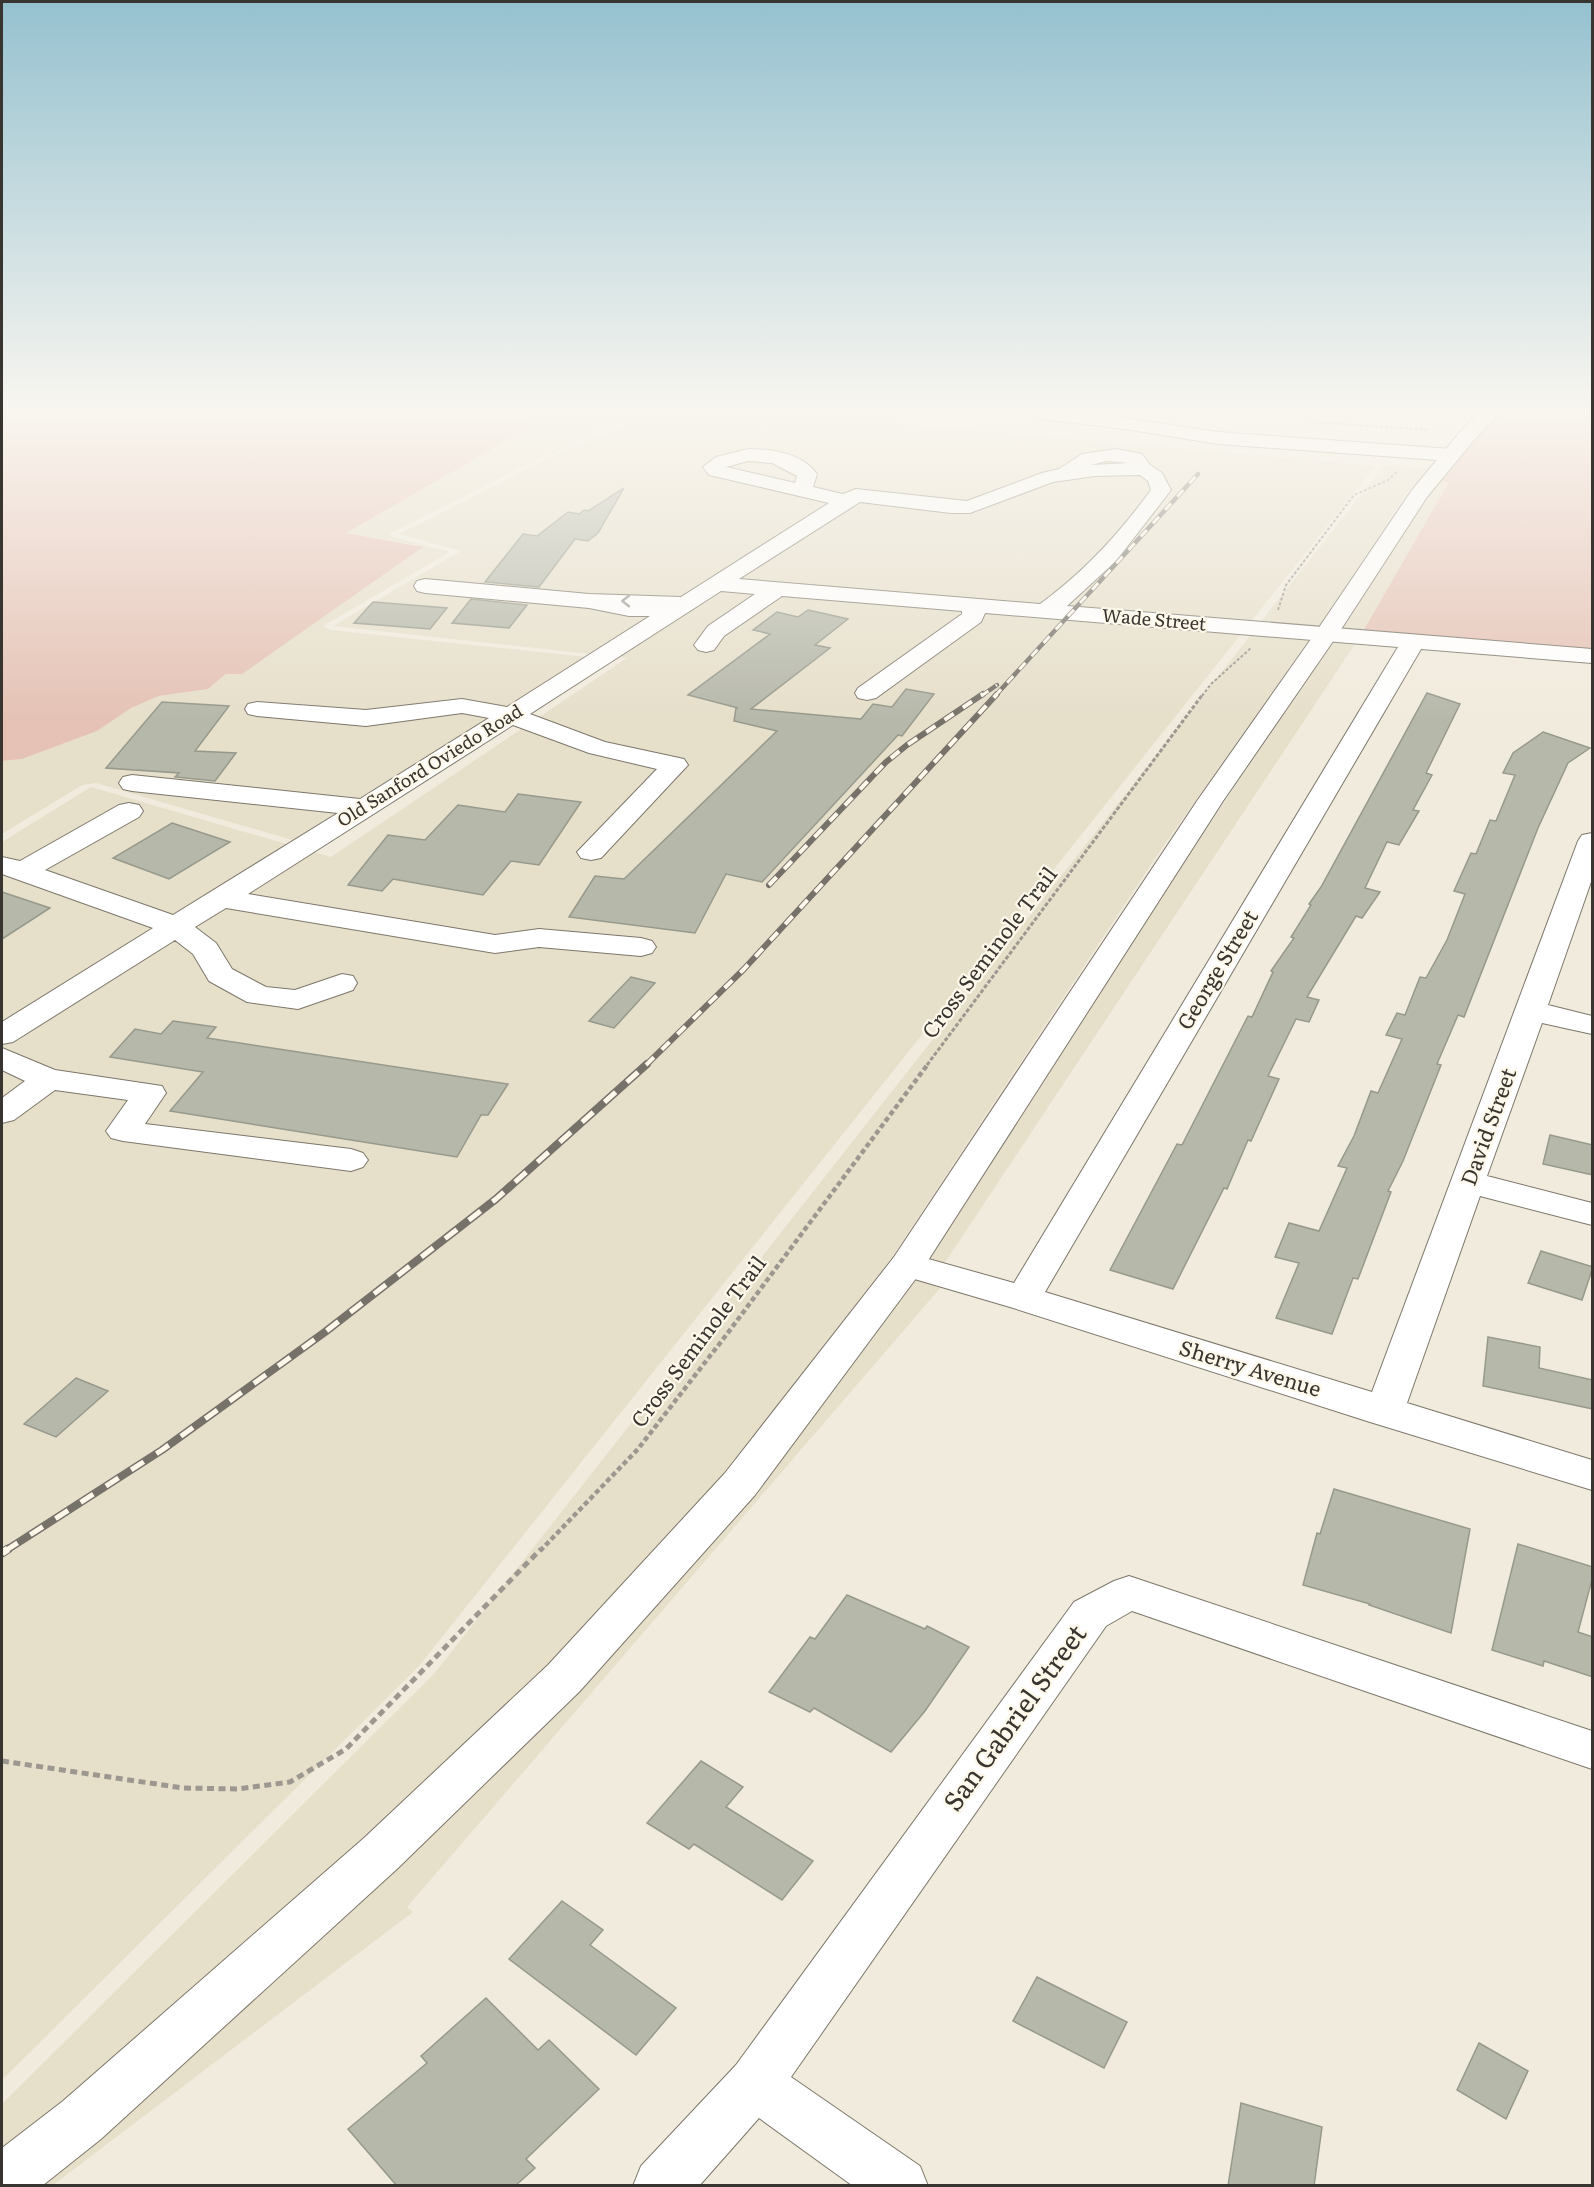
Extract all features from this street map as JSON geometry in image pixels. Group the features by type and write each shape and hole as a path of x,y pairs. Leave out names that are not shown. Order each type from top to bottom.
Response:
{"street":[{"name":"Old Sanford Oviedo Road","path":"2,1035 365,808 824,515"},
{"path":"1045,611 1075,590 1093,573 1133,530 1144,515"},
{"path":"2,2182 82,2120 381,1853 564,1678 740,1484 907,1264 1210,801 1405,515"},
{"name":"Wade Street","path":"716,584 1593,656"},
{"path":"425,586 590,601 644,601 679,607"},
{"path":"706,645 716,631 777,589"},
{"path":"867,693 973,617 974,605"},
{"name":"George Street","path":"1023,1298 1414,641"},
{"path":"257,709 366,718 462,706 510,715 576,742 675,765 591,852"},
{"path":"132,783 365,808"},
{"path":"12,869 129,812"},
{"name":"David Street","path":"1384,1412 1589,860"},
{"path":"12,869 176,926 205,949 220,975 258,995 298,1000 342,983"},
{"path":"221,898 495,944 539,938 641,947"},
{"path":"1532,1011 1593,1025"},
{"path":"2,1058 48,1079 150,1093 123,1131 351,1160"},
{"path":"2,1113 48,1079"},
{"path":"1469,1182 1593,1214"},
{"name":"Sherry Avenue","path":"907,1264 1593,1475"},
{"name":"San Gabriel Street","path":"661,2186 755,2083 1090,1614 1129,1593 1593,1750"},
{"path":"755,2083 900,2186"}],"path":[{"path":"1276,614 1286,585 1339,515"},
{"name":"Cross Seminole Trail","path":"2,1761 183,1788 237,1789 290,1782 346,1749 638,1449 727,1334 1211,684 1257,641"}],"shaded area":[{"path":"2,515 377,515 346,533 423,547 242,674 226,674 208,689 159,696 131,708 97,731 22,759 2,761"},
{"path":"376,515 427,515 390,535 450,552 323,626 330,630 587,657 296,841 96,783 82,785 2,834 2,761 22,759 97,731 131,708 159,696 208,689 226,674 422,546 345,533"},
{"path":"436,515 1336,515 419,1666 2,2080 2,842 91,787 331,857 627,658 333,626 461,551 399,534"},
{"path":"1345,515 1393,515 1317,629 1259,624"},
{"path":"1416,515 1430,515 1362,633 1341,631"},
{"path":"1430,515 1592,515 1592,652 1362,633"},
{"path":"1253,632 1311,637 1160,851 890,1260 722,1477 546,1669 363,1841 65,2105 2,2152 2,2104 434,1674"},
{"path":"1335,640 1357,641 944,1264 930,1260 1191,851"},
{"path":"917,1279 942,1286 407,1907 413,1912 53,2185 35,2186 582,1687 758,1492"}],"building":[{"path":"564,515 608,515 598,533 588,541 575,539 539,587 485,582 523,534 537,536"},
{"path":"471,599 527,605 509,628 452,623"},
{"path":"373,602 447,608 430,629 354,623"},
{"path":"808,610 848,619 815,645 830,648 751,709 861,719 873,704 892,707 906,689 934,694 902,736 898,735 762,882 726,874 695,933 569,917 595,876 624,879 777,731 734,721 736,708 738,708 688,695 770,634 753,630 777,612 798,617"},
{"path":"1427,693 1460,704 1426,773 1432,775 1413,810 1419,811 1399,845 1387,842 1365,888 1380,892 1362,918 1356,916 1307,997 1319,1000 1309,1022 1296,1019 1268,1076 1279,1079 1251,1141 1248,1140 1227,1189 1224,1188 1173,1289 1110,1270 1177,1144 1182,1145 1248,1016 1252,1017 1273,972 1271,971 1294,938 1291,937 1311,905 1309,904 1321,887"},
{"path":"162,702 229,706 195,751 236,753 215,781 175,777 179,773 106,768"},
{"path":"1543,732 1590,748 1568,763 1538,828 1464,1017 1458,1015 1437,1064 1441,1065 1403,1161 1388,1191 1391,1192 1358,1279 1353,1278 1332,1334 1276,1318 1299,1263 1275,1257 1289,1223 1319,1231 1347,1168 1338,1166 1354,1136 1371,1091 1378,1093 1402,1039 1386,1035 1397,1013 1405,1015 1420,977 1426,978 1447,940 1465,894 1454,891 1471,853 1476,854 1490,820 1496,821 1515,775 1503,773 1513,753"},
{"path":"518,794 581,802 539,865 511,861 483,895 393,879 382,891 348,885 388,835 425,840 458,805 505,812"},
{"path":"172,823 230,842 169,879 113,858"},
{"path":"2,892 50,908 2,939"},
{"path":"631,977 655,983 614,1028 589,1021"},
{"path":"173,1021 216,1027 207,1038 508,1084 488,1115 481,1115 457,1157 170,1111 203,1072 110,1057 135,1029 161,1034"},
{"path":"1550,1135 1593,1145 1593,1175 1543,1164"},
{"path":"1541,1251 1593,1267 1582,1300 1528,1283"},
{"path":"1488,1337 1540,1347 1539,1368 1593,1380 1593,1409 1483,1386"},
{"path":"76,1378 108,1391 56,1437 24,1424"},
{"path":"1334,1489 1470,1529 1451,1633 1370,1604 1303,1585 1317,1533 1320,1534"},
{"path":"1518,1544 1593,1567 1593,1576 1578,1632 1593,1637 1593,1677 1544,1661 1543,1666 1492,1650"},
{"path":"847,1595 925,1629 927,1626 969,1647 925,1711 891,1752 814,1708 810,1712 769,1692 810,1637 815,1639"},
{"path":"701,1761 743,1787 726,1807 813,1861 782,1900 694,1844 689,1849 647,1823"},
{"path":"562,1901 603,1930 590,1945 676,2008 636,2055 509,1959"},
{"path":"1037,1977 1127,2022 1104,2068 1013,2021"},
{"path":"486,1998 538,2050 549,2040 599,2089 526,2159 535,2168 515,2186 397,2186 348,2129 427,2063 421,2056"},
{"path":"1479,2043 1528,2071 1506,2119 1457,2090"},
{"path":"1241,2103 1322,2127 1314,2186 1228,2186"}],"railway":[{"path":"995,696 1160,515"},
{"path":"981,696 997,685"},
{"path":"769,885 886,762 907,745 983,694"},
{"path":"646,1065 744,969 997,694"},
{"path":"5,1551 162,1450 325,1332 496,1199 647,1064"}]}
